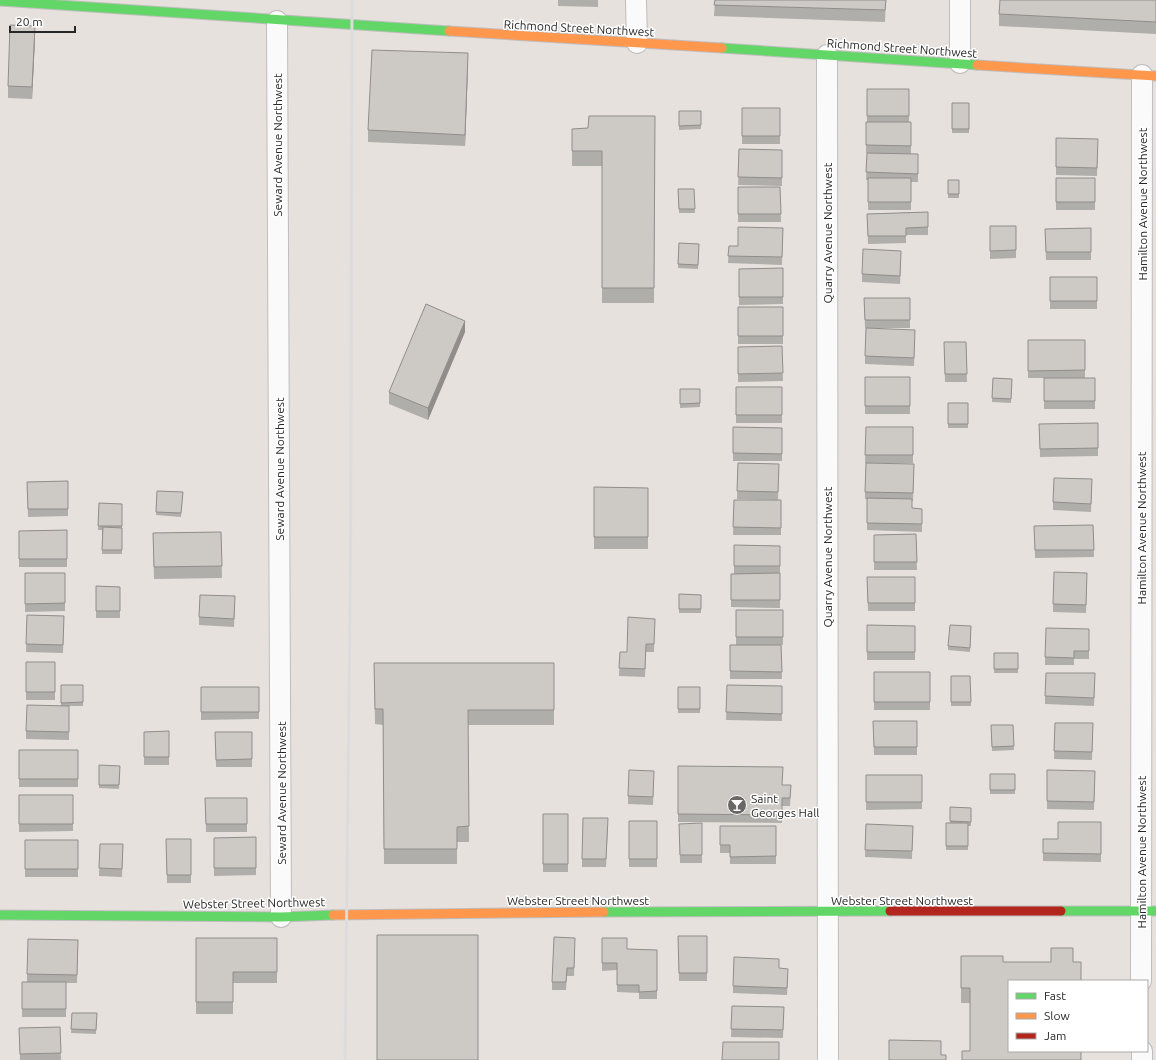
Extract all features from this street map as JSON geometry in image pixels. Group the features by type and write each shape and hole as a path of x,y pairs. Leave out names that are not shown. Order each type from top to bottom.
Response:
{"street":[{"path":"636,0 637,43"},
{"path":"960,0 960,64"},
{"name":"Richmond Street Northwest","path":"0,1 276,21 352,24 1149,76"},
{"name":"Seward Avenue Northwest","path":"276,21 281,917"},
{"name":"Quarry Avenue Northwest","path":"827,55 828,1060"},
{"name":"Hamilton Avenue Northwest","path":"1141,980 1149,911 1149,76"},
{"name":"Webster Street Northwest","path":"0,915 281,917 348,914 500,912 1149,911"}],"building":[{"path":"715,0 886,0 885,10 714,5"},
{"path":"1000,0 1156,0 1156,22 999,14"},
{"path":"10,25 35,26 32,87 8,86"},
{"path":"372,50 468,53 465,135 368,130"},
{"path":"867,89 909,89 909,116 867,116"},
{"path":"952,103 969,103 969,129 952,129"},
{"path":"742,108 780,108 780,136 742,136"},
{"path":"679,111 701,111 701,125 679,126"},
{"path":"589,116 655,116 654,288 602,288 602,151 572,151 572,129 588,128"},
{"path":"866,122 911,122 911,146 866,145"},
{"path":"1056,138 1098,139 1097,168 1056,167"},
{"path":"739,149 782,150 782,178 738,177"},
{"path":"867,153 918,154 918,174 866,172"},
{"path":"868,178 911,178 911,202 868,202"},
{"path":"1056,178 1095,178 1095,202 1056,202"},
{"path":"948,180 959,180 959,194 948,194"},
{"path":"738,187 780,187 781,214 738,214"},
{"path":"678,189 694,189 695,209 679,209"},
{"path":"928,212 928,227 906,228 906,236 868,236 867,214"},
{"path":"990,226 1016,226 1016,250 990,251"},
{"path":"738,227 783,228 782,257 728,256 729,246 738,246"},
{"path":"1091,228 1091,252 1046,252 1045,229"},
{"path":"679,243 699,244 698,265 678,264"},
{"path":"863,249 901,251 900,276 862,274"},
{"path":"783,268 783,297 739,297 739,269"},
{"path":"1050,277 1097,277 1097,301 1050,301"},
{"path":"864,298 910,298 910,320 865,320"},
{"path":"426,304 465,321 428,408 389,392"},
{"path":"738,307 783,307 783,336 738,336"},
{"path":"866,328 915,330 914,358 865,356"},
{"path":"1028,340 1085,340 1085,370 1028,371"},
{"path":"944,342 966,342 967,374 945,374"},
{"path":"782,346 783,373 738,374 738,347"},
{"path":"865,377 910,377 910,406 865,406"},
{"path":"993,378 1012,379 1011,399 992,398"},
{"path":"1044,378 1095,378 1095,401 1044,401"},
{"path":"736,387 782,387 782,415 736,415"},
{"path":"680,389 700,389 700,403 680,404"},
{"path":"948,403 968,403 968,424 948,424"},
{"path":"1098,423 1098,448 1040,449 1039,424"},
{"path":"733,427 782,428 782,454 733,453"},
{"path":"866,427 913,427 913,455 865,455"},
{"path":"738,463 779,464 778,492 737,491"},
{"path":"866,463 914,464 913,493 865,492"},
{"path":"1054,478 1092,479 1091,504 1053,502"},
{"path":"68,481 68,509 28,509 27,482"},
{"path":"594,487 648,488 648,537 594,537"},
{"path":"157,491 183,492 181,513 156,512"},
{"path":"867,498 912,499 912,508 922,509 922,524 867,523"},
{"path":"734,500 781,500 781,528 733,527"},
{"path":"99,503 122,504 122,526 98,526"},
{"path":"1093,525 1094,550 1035,550 1034,526"},
{"path":"103,527 122,528 122,550 102,550"},
{"path":"67,530 67,559 19,559 19,531"},
{"path":"221,532 222,566 154,567 153,533"},
{"path":"916,534 917,562 874,562 874,535"},
{"path":"734,545 780,546 780,566 734,566"},
{"path":"1054,572 1087,573 1086,605 1053,604"},
{"path":"25,573 65,573 65,603 25,604"},
{"path":"780,573 780,600 731,600 731,574"},
{"path":"867,577 915,577 915,603 868,603"},
{"path":"96,586 120,587 120,611 96,611"},
{"path":"679,594 701,595 701,609 679,609"},
{"path":"200,595 235,596 234,619 199,617"},
{"path":"736,610 783,610 783,637 736,637"},
{"path":"27,615 64,616 63,645 26,644"},
{"path":"628,617 655,619 654,644 646,644 645,669 619,668 620,652 627,652"},
{"path":"867,625 915,626 915,652 867,652"},
{"path":"950,625 971,626 970,648 948,646"},
{"path":"1046,628 1089,629 1089,651 1074,651 1074,658 1045,657"},
{"path":"730,645 781,645 782,672 730,671"},
{"path":"994,653 1018,653 1018,669 994,669"},
{"path":"26,662 55,662 55,692 26,692"},
{"path":"374,663 554,663 554,710 468,710 469,826 457,827 457,849 384,849 383,709 375,709"},
{"path":"874,672 930,672 930,702 874,702"},
{"path":"1046,673 1095,673 1094,698 1045,696"},
{"path":"951,676 970,676 971,702 951,702"},
{"path":"61,685 83,685 83,702 61,703"},
{"path":"727,685 782,686 782,714 726,712"},
{"path":"201,687 259,687 259,712 201,712"},
{"path":"678,687 700,687 700,709 678,709"},
{"path":"27,705 69,706 69,732 26,731"},
{"path":"873,721 917,721 917,747 874,747"},
{"path":"1055,723 1093,723 1092,752 1054,751"},
{"path":"991,725 1013,725 1014,746 992,747"},
{"path":"169,731 169,757 144,757 144,732"},
{"path":"215,732 252,732 252,759 216,760"},
{"path":"19,750 78,750 78,779 19,779"},
{"path":"99,765 120,766 119,785 99,785"},
{"path":"678,766 783,767 782,785 791,785 790,798 782,798 782,815 678,814"},
{"path":"629,770 654,771 653,797 628,796"},
{"path":"1047,770 1095,771 1094,802 1047,801"},
{"path":"990,774 1015,774 1015,790 990,790"},
{"path":"866,775 922,775 922,802 866,802"},
{"path":"19,795 73,795 73,824 19,824"},
{"path":"205,798 247,798 247,824 206,824"},
{"path":"950,807 971,808 971,822 950,821"},
{"path":"543,814 568,814 568,864 543,864"},
{"path":"583,818 608,818 606,859 582,859"},
{"path":"629,821 657,821 657,859 629,859"},
{"path":"1058,822 1101,822 1101,854 1043,853 1043,839 1058,839"},
{"path":"702,823 702,855 680,855 679,824"},
{"path":"946,823 968,823 968,846 946,846"},
{"path":"866,824 913,826 912,851 865,850"},
{"path":"720,826 776,826 776,856 730,857 730,845 720,845"},
{"path":"256,837 256,868 214,868 214,838"},
{"path":"166,839 191,839 191,875 167,875"},
{"path":"25,840 78,840 78,869 25,869"},
{"path":"100,844 123,844 122,869 99,868"},
{"path":"377,935 478,935 478,1060 377,1060"},
{"path":"678,936 707,936 707,973 679,973"},
{"path":"554,937 575,938 574,968 567,968 566,982 552,982"},
{"path":"196,938 277,938 277,972 233,972 233,1002 196,1002"},
{"path":"602,938 627,938 627,949 657,950 657,991 639,992 639,985 617,985 617,963 602,963"},
{"path":"28,939 78,940 77,975 27,974"},
{"path":"1051,948 1073,948 1073,962 1081,962 1081,980 1008,980 1008,1052 1081,1052 1081,1060 962,1060 962,1051 970,1051 970,988 961,988 961,956 1003,956 1003,962 1051,962"},
{"path":"734,957 779,959 779,968 788,969 787,988 733,986"},
{"path":"22,982 66,982 66,1009 22,1009"},
{"path":"732,1006 784,1007 783,1030 731,1029"},
{"path":"72,1013 97,1013 96,1030 71,1029"},
{"path":"60,1027 61,1053 20,1054 19,1028"},
{"path":"889,1040 941,1041 941,1055 946,1055 946,1060 889,1060"},
{"path":"723,1042 779,1042 779,1060 722,1060"}],"railway":[{"path":"345,1060 351,530 352,0"}],"traffic: fast":[{"path":"0,1 449,31"},
{"path":"722,48 977,65"},
{"path":"604,912 890,911"},
{"path":"1061,911 1156,911"},
{"path":"0,915 281,917 333,915"}],"traffic: slow":[{"path":"449,31 722,48"},
{"path":"977,65 1156,76"},
{"path":"333,915 604,912"}],"traffic: jam":[{"path":"890,911 1061,911"}],"place":[{"name":"Saint Georges Hall","path":"737,805"}]}
